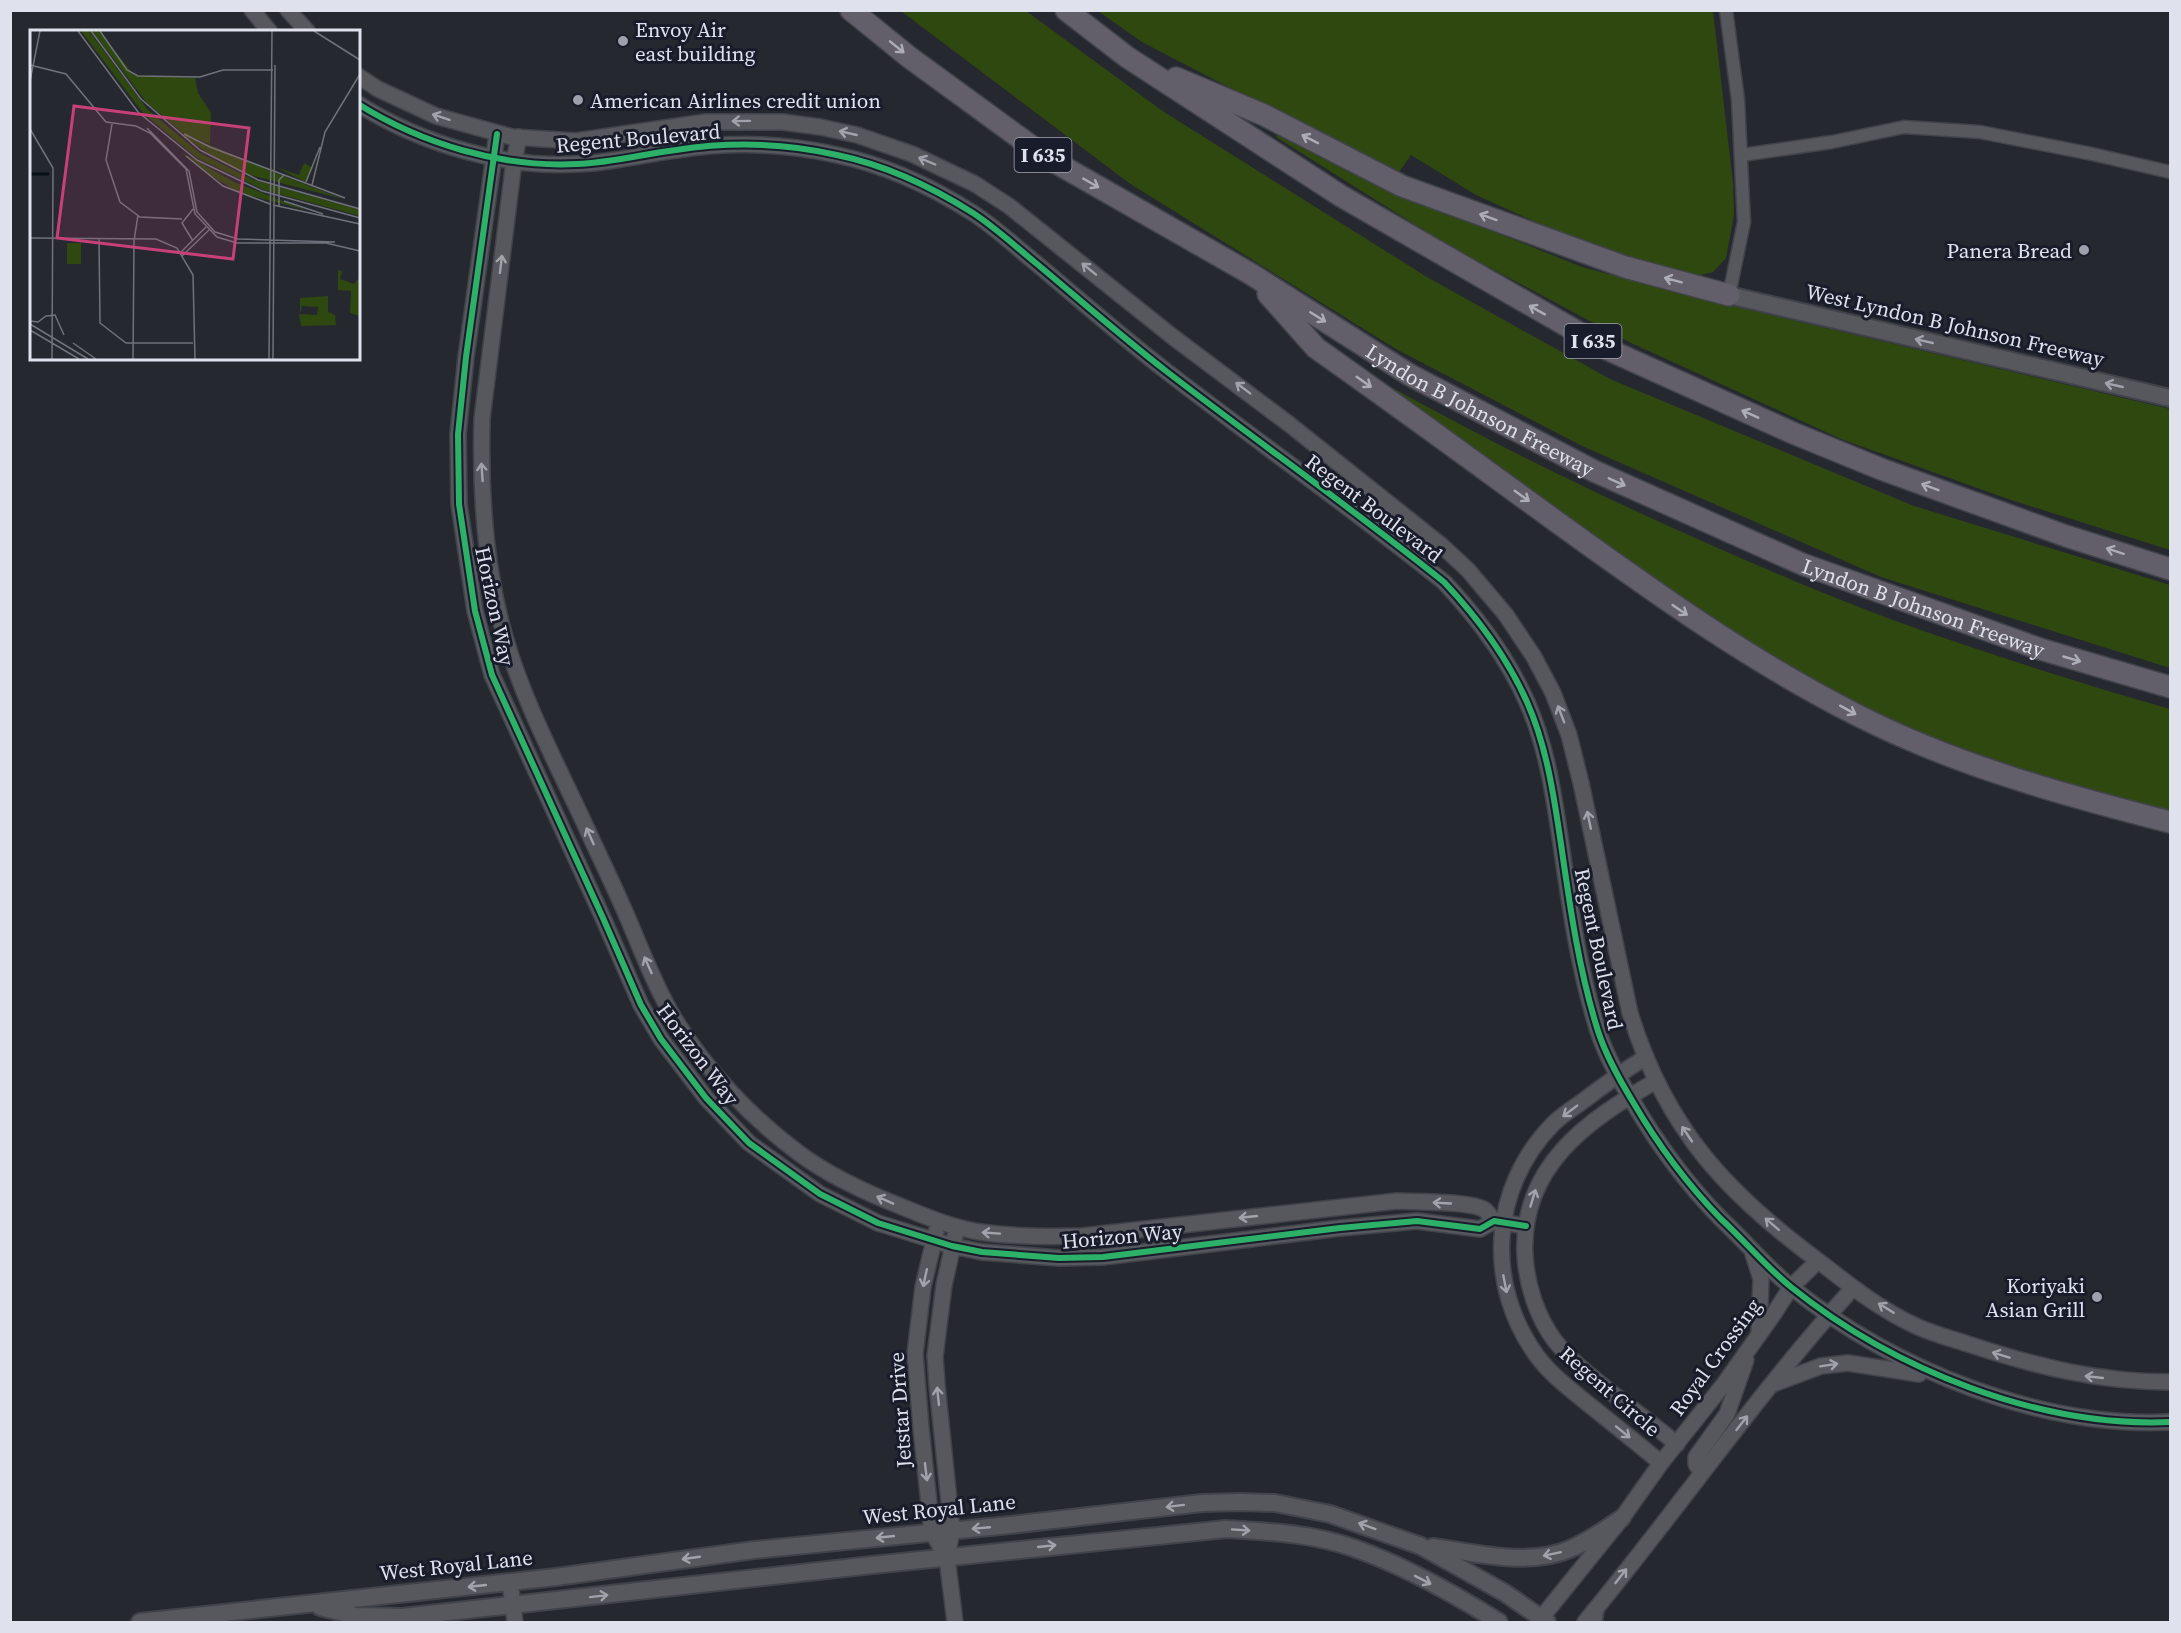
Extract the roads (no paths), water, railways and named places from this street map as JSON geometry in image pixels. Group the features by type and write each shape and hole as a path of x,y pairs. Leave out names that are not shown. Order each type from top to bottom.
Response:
{"highway":[{"name":"Lyndon B Johnson Freeway","path":"851,10 909,57 1046,157 1251,274 1410,375 1604,476 1802,564 2040,649 2170,687"},
{"name":"I 635","path":"1066,10 1127,57 1341,196 1609,350 1783,429 1881,469 2009,516 2170,569"},
{"path":"1127,57 1264,115 1402,186 1625,267 1729,295"},
{"path":"1251,274 1316,348 1615,564 1738,648 1858,716 1941,752 2097,804 2170,822"}],"main road":[{"name":"West Lyndon B Johnson Freeway","path":"1729,295 2170,398"},
{"name":"West Royal Lane","path":"140,1623 510,1582 754,1550 1192,1504 1241,1502 1275,1503 1330,1514 1421,1546 1495,1587 1542,1621"},
{"path":"1421,1546 1503,1556 1532,1557 1570,1549 1622,1518"},
{"name":"West Royal Lane","path":"310,1604 356,1616 514,1614 872,1564 1226,1528 1330,1541 1381,1558 1468,1603 1499,1623"}],"street":[{"path":"252,10 268,30"},
{"path":"288,10 306,30"},
{"path":"1726,10 1738,100 1744,222 1729,295"},
{"name":"Regent Boulevard","path":"360,77 378,89 436,116 497,134 519,137 576,141 706,122 783,122 820,127 856,135 937,165 975,184 1009,206 1173,337 1289,424 1441,545 1468,570 1506,615 1534,657 1553,693 1569,735 1630,1013 1646,1057 1672,1111 1706,1161 1731,1188 1789,1239 1853,1288 1919,1328 2010,1358 2084,1376 2139,1382 2170,1382"},
{"name":"Regent Boulevard","path":"360,105 385,121 423,138 514,161 574,165 676,150 723,146 773,146 838,155 877,166 924,186 974,214 1164,370 1444,582 1465,604 1488,634 1510,669 1528,704 1534,722 1552,788 1581,964 1598,1032 1617,1076 1677,1170 1702,1200 1750,1249 1791,1287 1829,1314 1896,1356 1949,1380 2025,1405 2109,1421 2170,1422"},
{"path":"1742,155 1832,142 1904,127 1980,132 2170,172"},
{"name":"Horizon Way","path":"497,134 458,434 459,504 475,611 492,675 641,1005 661,1039 706,1098 749,1143 820,1194 878,1223 952,1246 982,1252 1042,1257 1104,1257 1393,1222 1417,1221 1480,1229 1499,1222 1526,1226"},
{"name":"Horizon Way","path":"519,137 514,161 482,419 481,459 489,557 505,638 523,689 650,970 674,1017 708,1066 740,1102 799,1154 829,1172 884,1200 939,1222 980,1232 1044,1237 1082,1236 1397,1201 1447,1203 1484,1209 1499,1222"},
{"path":"459,504 484,501"},
{"path":"599,908 614,890"},
{"path":"599,908 623,908"},
{"name":"Regent Circle","path":"1646,1057 1556,1122 1543,1135 1531,1151 1499,1222 1505,1290 1521,1330 1539,1358 1561,1381 1661,1463"},
{"name":"Regent Circle","path":"1656,1081 1629,1096 1592,1123 1561,1150 1547,1168 1534,1194 1526,1226 1524,1239 1526,1274 1537,1312 1555,1341 1583,1370 1677,1444"},
{"name":"Jetstar Drive","path":"939,1222 923,1287 915,1354 932,1532 947,1558"},
{"path":"1195,1222 1196,1246"},
{"name":"Jetstar Drive","path":"954,1623 947,1558 952,1530 935,1356 944,1285 958,1227"},
{"path":"1042,1257 1044,1237"},
{"path":"1701,1472 1696,1464 1696,1456 1727,1414 1755,1341 1761,1279 1750,1249"},
{"name":"Royal Crossing","path":"1542,1621 1755,1341 1791,1287 1818,1261"},
{"path":"1591,1619 1701,1472 1829,1314 1853,1288"},
{"path":"1773,1384 1821,1366 1848,1363 1904,1370 1949,1380"},
{"path":"1561,1381 1583,1370"},
{"path":"510,1582 514,1614"}],"place":[{"name":"Envoy Air east building","path":"623,41"},
{"name":"American Airlines credit union","path":"578,100"},
{"name":"Panera Bread","path":"2084,250"},
{"name":"Koriyaki Asian Grill","path":"2097,1297"}]}
